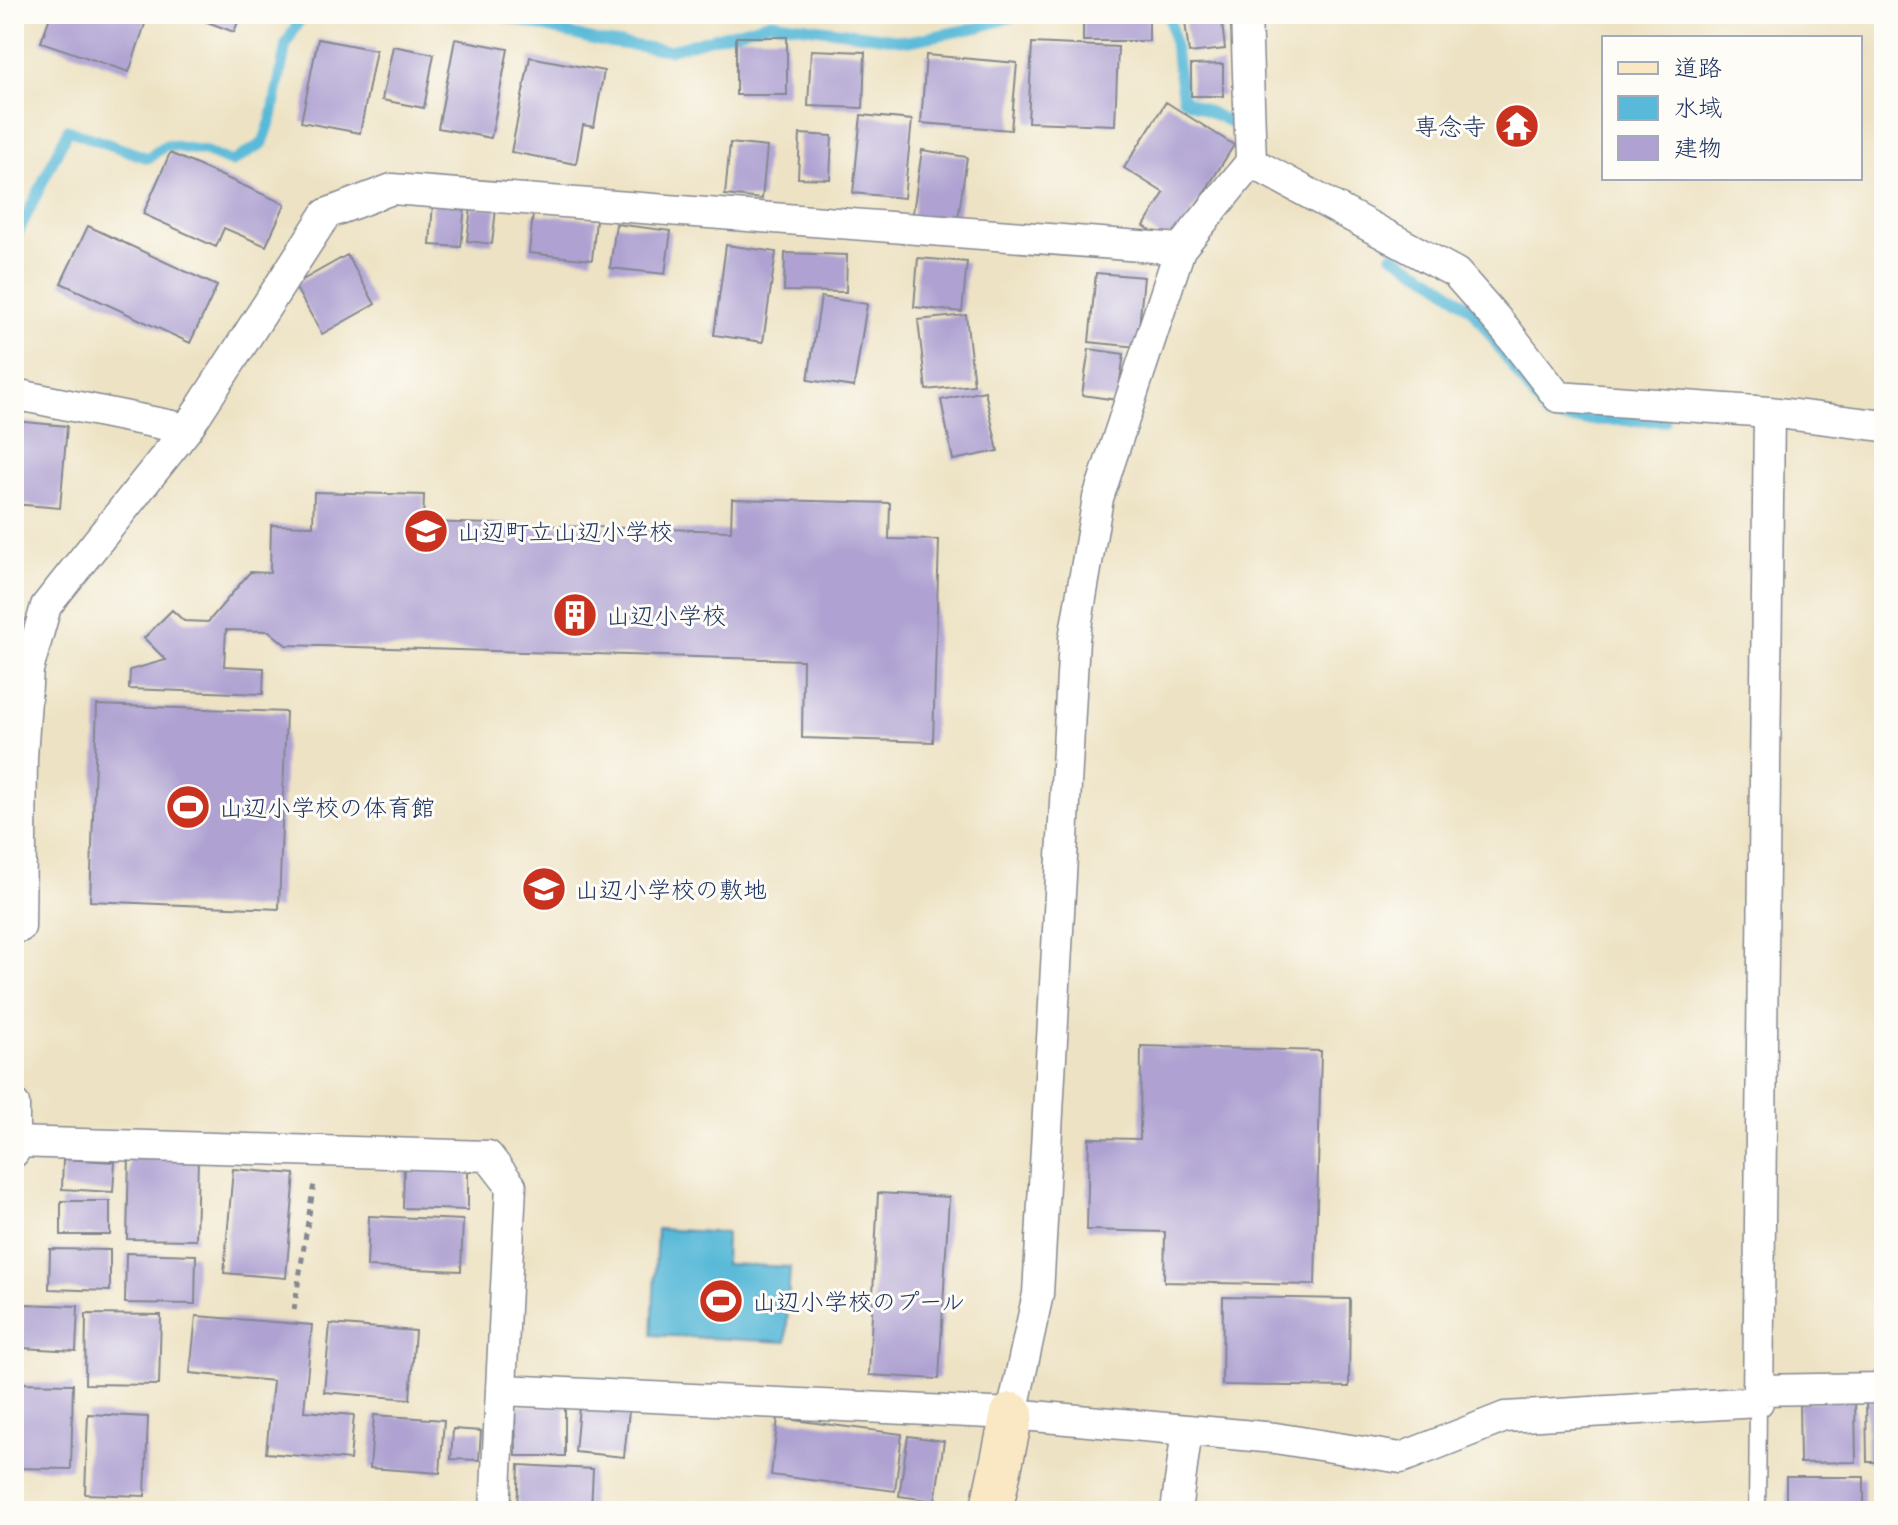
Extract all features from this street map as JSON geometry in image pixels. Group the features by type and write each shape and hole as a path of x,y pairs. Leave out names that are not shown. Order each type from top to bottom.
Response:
{"street":[{"path":"991,1511 1038,1294 1074,639 1098,498 1180,249 1251,162 1246,14"},
{"path":"1251,162 1456,273 1506,330 1558,397 1769,412 1884,426"},
{"path":"14,926 20,927 22,757 28,670 46,606 187,429 326,214 392,189 1180,249"},
{"path":"14,394 187,429"},
{"path":"1758,1396 1769,412"},
{"path":"14,1104 14,1152"},
{"path":"14,1142 488,1156 511,1186 495,1511"},
{"path":"502,1390 1012,1414 1275,1438 1401,1458 1505,1417 1884,1388"},
{"path":"1176,1511 1187,1430"}],"lane":[{"path":"1757,1511 1758,1396"}],"path":[{"path":"294,1310 319,1151"}],"water":[{"name":"山辺小学校のプール","path":"657,1229 726,1233 725,1264 790,1267 786,1342 652,1335"}],"building":[{"path":"51,14 124,14 146,21 129,72 41,42"},
{"path":"186,14 241,14 234,32"},
{"path":"1083,14 1149,14 1149,41 1083,41"},
{"path":"1184,14 1221,14 1225,49 1189,53"},
{"path":"736,37 787,37 787,95 736,95"},
{"path":"318,39 376,50 360,133 301,122"},
{"path":"455,39 508,49 491,138 438,128"},
{"path":"1032,43 1118,47 1115,125 1028,122"},
{"path":"393,46 434,54 424,108 382,100"},
{"path":"811,50 865,52 863,108 808,106"},
{"path":"926,55 1017,63 1011,130 921,123"},
{"path":"530,57 604,71 594,127 583,125 576,164 511,152"},
{"path":"1223,64 1223,96 1191,96 1191,65"},
{"path":"1166,102 1234,145 1172,244 1144,226 1164,193 1124,168"},
{"path":"861,115 912,120 904,198 853,193"},
{"path":"800,134 832,136 830,179 798,178"},
{"path":"730,143 767,147 762,199 725,195"},
{"path":"922,150 967,157 957,226 912,220"},
{"path":"170,153 285,204 266,246 224,228 216,247 143,214"},
{"path":"433,202 465,205 461,247 430,245"},
{"path":"471,207 496,209 492,244 467,241"},
{"path":"533,214 596,220 592,260 529,253"},
{"path":"616,224 671,231 665,274 610,268"},
{"path":"88,226 217,286 190,343 61,283"},
{"path":"726,245 776,252 763,342 714,335"},
{"path":"785,253 847,255 846,292 784,291"},
{"path":"347,255 375,304 322,334 294,285"},
{"path":"918,258 967,262 962,312 914,307"},
{"path":"1096,273 1144,277 1137,347 1089,342"},
{"path":"821,297 867,304 854,387 808,380"},
{"path":"966,315 974,385 926,390 918,320"},
{"path":"1089,349 1124,354 1117,400 1082,395"},
{"path":"985,391 998,451 953,460 941,400"},
{"path":"14,421 67,426 60,508 14,504"},
{"name":"山辺小学校","path":"314,492 424,495 423,522 731,531 732,499 890,503 889,539 939,540 933,742 802,738 803,660 286,645 269,631 226,630 224,666 264,668 263,694 129,689 130,670 166,660 144,638 172,610 184,621 208,622 250,572 270,573 271,525 313,526"},
{"name":"山辺小学校の体育館","path":"97,705 286,712 279,909 90,901"},
{"path":"1141,1046 1321,1051 1315,1285 1164,1282 1165,1232 1087,1230 1089,1138 1140,1139"},
{"path":"129,1157 198,1159 196,1240 127,1239"},
{"path":"63,1159 115,1162 113,1192 62,1189"},
{"path":"404,1166 468,1168 468,1210 403,1208"},
{"path":"233,1169 295,1174 286,1278 224,1273"},
{"path":"878,1193 949,1197 939,1379 869,1375"},
{"path":"61,1201 110,1201 110,1235 61,1235"},
{"path":"369,1216 463,1220 461,1271 367,1267"},
{"path":"50,1249 110,1250 110,1291 49,1289"},
{"path":"126,1253 196,1255 195,1304 125,1303"},
{"path":"1223,1297 1350,1299 1349,1387 1222,1385"},
{"path":"23,1304 78,1306 76,1351 22,1348"},
{"path":"86,1314 161,1315 159,1385 85,1384"},
{"path":"196,1316 312,1325 304,1411 354,1415 350,1460 266,1453 273,1381 190,1373"},
{"path":"330,1324 415,1331 410,1399 324,1392"},
{"path":"14,1383 73,1384 71,1469 14,1468"},
{"path":"1884,1399 1884,1462 1867,1462 1866,1400"},
{"path":"1855,1400 1856,1462 1800,1463 1799,1402"},
{"path":"565,1405 565,1456 516,1456 515,1406"},
{"path":"579,1406 629,1411 624,1457 575,1452"},
{"path":"88,1414 148,1417 145,1496 85,1494"},
{"path":"374,1415 444,1420 440,1473 370,1468"},
{"path":"778,1418 902,1434 895,1491 771,1475"},
{"path":"453,1429 481,1431 479,1460 451,1459"},
{"path":"908,1436 944,1441 935,1501 899,1496"},
{"path":"519,1465 593,1469 591,1511 517,1511"},
{"path":"1786,1477 1864,1477 1864,1511 1786,1511"}],"waterway":[{"path":"14,241 68,130 148,158 166,145 204,151 232,162 263,143 272,117 286,44 303,14"},
{"path":"493,14 598,41 669,50 771,22 909,41 980,27 1022,14"},
{"path":"1165,14 1170,19 1183,99 1236,125"},
{"path":"1392,255 1439,283 1474,312 1548,417 1664,421"}],"place":[{"name":"専念寺","path":"1517,126"},
{"name":"山辺町立山辺小学校","path":"426,531"},
{"name":"山辺小学校","path":"575,615"},
{"name":"山辺小学校の体育館","path":"188,807"},
{"name":"山辺小学校の敷地","path":"544,889"},
{"name":"山辺小学校のプール","path":"721,1301"}]}
